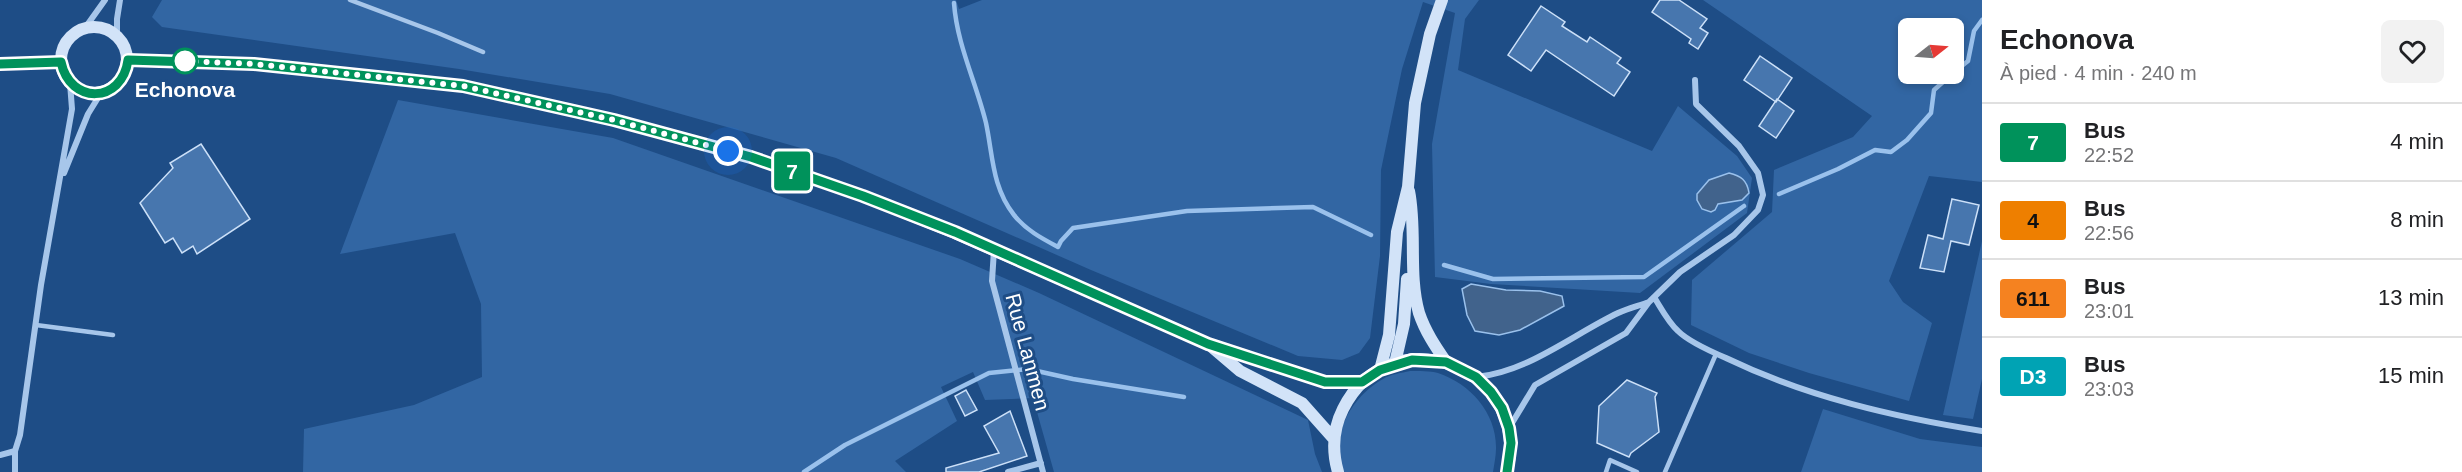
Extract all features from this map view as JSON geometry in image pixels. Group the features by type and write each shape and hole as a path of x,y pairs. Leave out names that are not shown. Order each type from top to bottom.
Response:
{"street":[{"path":"85,28 102,27 117,36 125,47 128,60 123,77 110,90 101,93 81,91 70,83 63,74 61,62 64,44 70,37 85,28 105,0"},
{"path":"117,36 120,0"},
{"path":"1380,370 1389,335 1397,232 1408,187 1414,103 1430,34 1442,0"},
{"path":"128,60 254,64 463,86 614,120 751,157 863,196 994,250 1208,344 1325,382 1362,382"},
{"path":"0,64 61,62"},
{"path":"1509,428 1535,385 1626,333 1652,300 1680,272 1734,235 1754,217 1761,203 1762,187 1758,174 1738,146 1696,104 1695,80"},
{"path":"15,472 15,451 20,435 72,109 70,83"},
{"path":"60,185 88,114 101,93"},
{"path":"1408,187 1413,210 1415,291 1419,312 1427,333 1446,362"},
{"path":"1395,363 1402,336 1407,296 1406,233 1401,213"},
{"name":"Rue Lanmen","path":"994,250 991,265 992,281 1043,472"},
{"path":"1652,300 1678,332 1716,354 1759,374 1862,408 1917,421 1982,431"},
{"path":"1476,377 1492,376 1515,369 1620,312 1652,300"},
{"path":"1208,344 1240,371 1302,404 1334,438"},
{"path":"1338,472 1334,438 1339,418 1348,399 1362,382 1380,370 1395,363 1412,360 1446,362 1476,377 1491,392 1502,408 1509,428 1509,466 1518,472"},
{"path":"0,455 15,451"},
{"path":"1008,472 1041,462"}],"lane":[{"path":"350,0 483,52"},
{"path":"36,325 113,335"},
{"path":"1665,472 1716,354"},
{"path":"1606,472 1610,460 1637,472"}],"shaded area":[{"path":"162,0 956,0 959,9 982,0 1479,0 1465,19 1458,70 1652,151 1678,106 1737,156 1752,178 1747,213 1640,293 1491,284 1435,277 1432,144 1455,13 1423,2 1402,69 1381,170 1380,256 1370,338 1359,353 1342,360 1298,356 1091,270 836,158 610,94 459,69 162,27 152,17"},
{"path":"1703,0 1982,0 1982,182 1929,176 1889,281 1903,302 1932,323 1909,401 1809,373 1749,353 1691,325 1692,280 1772,212 1774,170 1853,137 1872,116"},
{"path":"398,100 613,138 960,259 1039,293 1308,420 1315,454 1322,472 1054,472 1033,398 985,400 973,372 941,387 957,421 895,461 906,472 303,472 304,429 414,405 482,377 481,304 455,233 340,254"},
{"path":"1729,173 1743,179 1749,193 1742,200 1718,204 1711,212 1702,209 1697,200 1697,194 1709,180"},
{"path":"1982,241 1982,379 1973,419 1943,415"},
{"path":"1471,284 1506,290 1540,291 1562,296 1564,306 1520,330 1499,335 1475,331 1467,315 1462,289"},
{"path":"1410,371 1435,372 1450,378 1480,402 1487,412 1495,436 1496,452 1493,472 1343,472 1339,458 1341,432 1353,407 1361,396 1383,379"},
{"path":"1823,409 1920,439 1982,447 1982,472 1801,472"}],"building":[{"path":"1660,0 1679,0 1707,19 1700,28 1708,33 1698,49 1689,43 1691,39 1652,12"},
{"path":"1541,6 1565,22 1562,26 1587,42 1590,37 1621,58 1617,63 1630,72 1614,96 1546,50 1531,71 1508,55"},
{"path":"1760,56 1792,78 1776,102 1744,80"},
{"path":"1777,99 1794,111 1776,138 1759,126"},
{"path":"201,144 250,219 197,254 193,246 182,253 173,238 165,243 140,203 173,168 170,163"},
{"path":"1952,199 1979,205 1969,245 1951,241 1944,272 1920,268 1928,235 1943,239"},
{"path":"1627,380 1657,393 1655,397 1659,432 1629,457 1597,443 1599,406"},
{"path":"966,390 977,410 965,416 955,396"},
{"path":"1010,411 1027,456 979,472 946,472 946,468 999,453 984,426"}],"waterway":[{"path":"954,3 959,34 986,123 994,171 1001,193 1019,220 1058,247 1073,228 1187,211 1313,207 1371,235"},
{"path":"1964,64 1968,61 1974,31 1982,20"},
{"path":"1779,194 1838,169 1875,150 1891,152 1907,140 1931,113 1934,90 1941,84"},
{"path":"1444,265 1493,279 1644,277 1744,206"},
{"path":"804,472 845,445 989,373 1028,369 1073,379 1184,397"}],"bus line":[{"name":"7","path":"0,64 61,62 63,74 75,88 94,94 110,90 117,84 123,77 128,60 254,64 463,86 614,120 751,157 863,196 955,232 1208,344 1325,382 1362,382 1395,363 1412,360 1429,359 1462,368 1476,377 1491,392 1502,408 1511,443 1507,472"}],"place":[{"name":"Echonova","path":"185,61"}],"route":[{"path":"185,61 254,64 463,86 614,120 728,151"}]}
